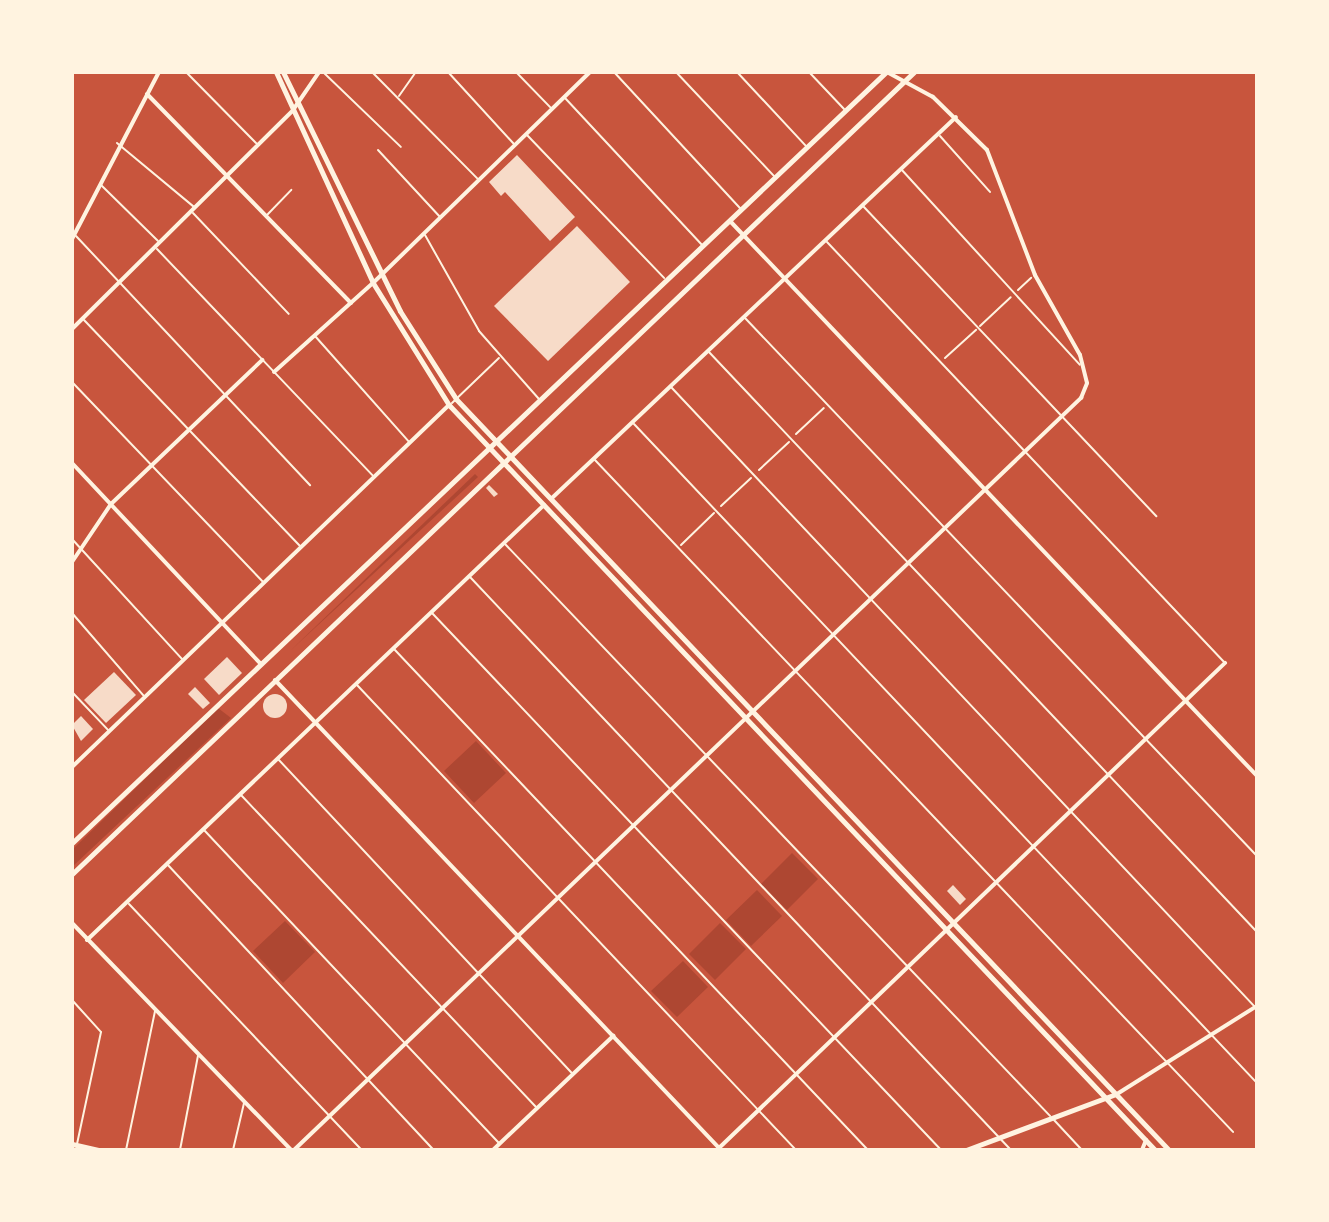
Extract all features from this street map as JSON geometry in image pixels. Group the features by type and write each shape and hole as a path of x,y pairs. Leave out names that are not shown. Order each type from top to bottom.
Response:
{"main road":[{"path":"276,72 373,283 449,405 1155,1150"},
{"path":"283,72 426,356 456,399 756,709 1169,1150"},
{"path":"72,843 886,72"},
{"path":"72,874 914,72"},
{"path":"966,1150 1116,1094"},
{"path":"74,1145 99,1150"}],"street":[{"path":"74,237 117,143 159,72"},
{"path":"72,329 293,110 321,72"},
{"path":"274,372 383,274 590,72"},
{"path":"72,923 293,1150 1064,416 1085,390 1086,371 1035,275 993,161 956,117 906,80 886,72"},
{"path":"147,94 351,303"},
{"path":"552,498 956,117"},
{"path":"730,221 1257,776"},
{"path":"72,562 111,504 262,360"},
{"path":"72,766 449,405"},
{"path":"72,463 260,663"},
{"path":"87,940 544,505"},
{"path":"275,680 720,1149 1225,663"},
{"path":"1116,1094 1256,1007"},
{"path":"493,1150 614,1035"},
{"path":"1142,1150 1146,1140"}],"lane":[{"path":"186,72 258,145"},
{"path":"321,72 401,147"},
{"path":"372,72 479,180"},
{"path":"399,96 416,72"},
{"path":"448,72 515,145"},
{"path":"516,72 552,109"},
{"path":"614,72 741,210"},
{"path":"676,72 775,178"},
{"path":"737,72 807,147"},
{"path":"809,72 846,110"},
{"path":"564,97 703,246"},
{"path":"937,133 990,192"},
{"path":"526,134 667,281"},
{"path":"117,143 193,209 289,314"},
{"path":"378,150 440,218"},
{"path":"901,169 1086,371"},
{"path":"99,183 159,243"},
{"path":"266,216 291,190"},
{"path":"863,206 1156,516"},
{"path":"424,234 464,308 500,357 541,401"},
{"path":"74,237 310,485"},
{"path":"826,241 1225,663"},
{"path":"155,247 374,477"},
{"path":"744,317 1257,856"},
{"path":"83,319 301,547"},
{"path":"315,336 410,443"},
{"path":"707,351 1257,932"},
{"path":"449,405 500,357"},
{"path":"72,382 264,583"},
{"path":"670,387 1256,1007"},
{"path":"633,422 1257,1083"},
{"path":"594,458 1233,1132"},
{"path":"72,539 183,660"},
{"path":"504,543 1082,1150"},
{"path":"469,576 1011,1150"},
{"path":"431,612 941,1150"},
{"path":"72,613 145,697"},
{"path":"393,649 868,1150"},
{"path":"356,684 796,1150"},
{"path":"72,692 109,731"},
{"path":"278,759 573,1074"},
{"path":"240,794 537,1108"},
{"path":"203,829 500,1143"},
{"path":"167,864 434,1150"},
{"path":"127,902 362,1150"},
{"path":"72,1000 101,1032 74,1145"},
{"path":"126,1150 155,1009"},
{"path":"180,1150 198,1054"},
{"path":"233,1150 245,1102"}],"path":[{"path":"941,363 1035,275"}],"shaded area":[{"path":"475,474 478,477 290,651"},
{"path":"218,708 231,718 72,867 72,850"},
{"path":"476,741 506,773 474,803 444,771"},
{"path":"792,853 818,879 787,910 761,884"},
{"path":"757,890 782,916 751,946 726,920"},
{"path":"285,921 315,952 283,983 253,951"},
{"path":"720,923 746,949 715,980 689,954"},
{"path":"683,961 708,987 677,1017 651,991"}],"building":[{"path":"517,155 575,217 550,241 505,192 501,196 489,182"},
{"path":"577,226 630,282 548,361 494,306"},
{"path":"489,485 498,494 494,497 486,488"},
{"path":"227,657 242,673 219,695 204,679"},
{"path":"114,672 136,695 106,723 84,700"},
{"path":"195,687 210,703 203,709 188,694"},
{"path":"275,694 284,697 287,706 284,715 275,718 266,715 263,706 266,697"},
{"path":"81,716 93,729 81,741 72,725"},
{"path":"953,885 966,899 960,905 947,891"}]}
